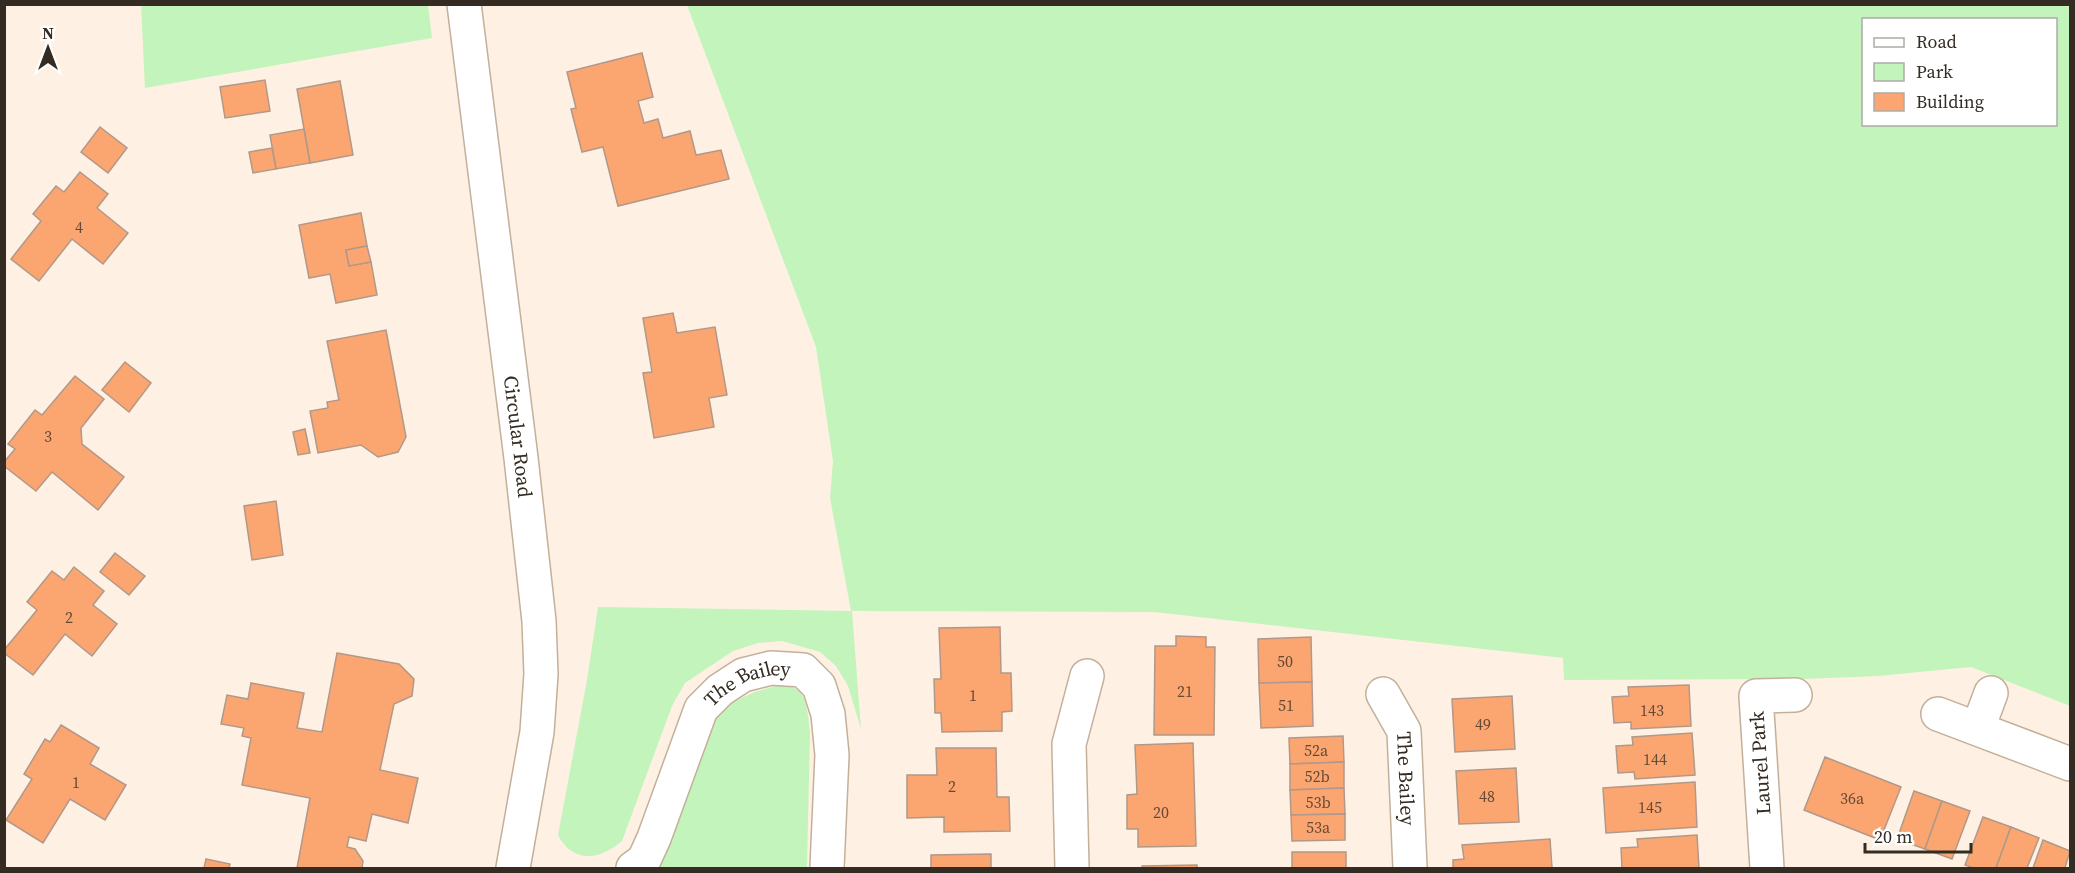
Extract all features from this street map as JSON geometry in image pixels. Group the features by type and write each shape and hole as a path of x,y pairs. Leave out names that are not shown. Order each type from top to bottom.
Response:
{"street":[{"name":"Circular Road","path":"464,4 521,458 539,621 541,674 537,732 513,868"},
{"name":"The Bailey","path":"633,868 644,860 654,838 701,709 720,690 743,675 771,668 802,670 819,686 828,714 832,755 828,868"},
{"path":"1072,868 1069,744 1087,676"},
{"path":"1978,728 1991,693"},
{"name":"The Bailey","path":"1383,694 1404,730 1410,868"},
{"name":"Laurel Park","path":"1767,868 1756,696 1796,695"},
{"path":"1938,714 2070,764"}],"green space":[{"path":"141,5 428,5 432,38 145,88"},
{"path":"687,5 2070,5 2070,706 1971,667 1878,676 1802,679 1564,680 1563,658 1154,612 852,611 861,729 848,686 836,666 820,652 782,641 758,643 733,651 685,683 672,706 622,841 596,855 579,855 571,851 558,835 598,607 851,611 830,498 833,461 816,347"},
{"path":"775,686 790,686 799,691 808,713 810,731 807,868 660,868 714,722 723,706"}],"building":[{"path":"642,53 653,97 638,101 644,123 658,119 663,138 690,131 696,155 721,150 729,179 618,206 603,147 582,152 571,109 576,108 567,72"},
{"path":"265,80 270,111 225,118 220,87"},
{"path":"340,81 353,155 310,163 297,89"},
{"path":"100,127 127,148 108,173 81,152"},
{"path":"304,129 310,163 276,169 270,135"},
{"path":"272,148 276,169 253,173 249,152"},
{"path":"80,172 108,194 97,208 128,233 103,264 72,239 39,281 11,259 41,221 33,214 56,186 64,192"},
{"path":"361,213 367,246 346,250 349,266 371,262 377,295 336,303 330,274 309,278 299,225"},
{"path":"367,246 371,262 349,266 346,250"},
{"path":"673,313 677,333 715,327 727,395 709,398 714,427 654,438 643,373 652,372 643,318"},
{"path":"386,330 406,437 398,452 378,457 361,445 318,453 310,411 328,408 327,402 339,400 327,341"},
{"path":"125,362 151,383 129,412 102,390"},
{"path":"75,376 104,399 81,428 82,444 124,477 98,510 52,472 36,491 4,466 4,462 15,449 8,444 35,410 42,415"},
{"path":"305,429 310,453 298,455 293,432"},
{"path":"276,501 283,555 252,560 244,506"},
{"path":"115,553 145,576 129,595 100,572"},
{"path":"74,567 104,591 93,605 117,624 92,656 65,634 33,675 4,653 4,650 37,610 27,602 52,571 64,580"},
{"path":"1000,627 1001,673 1011,673 1012,711 1002,712 1002,731 942,732 941,713 935,713 934,679 941,679 939,628"},
{"path":"1176,636 1206,637 1206,647 1215,647 1214,735 1154,735 1155,646 1176,646"},
{"path":"1311,637 1312,682 1259,683 1258,639"},
{"path":"337,653 399,664 414,679 412,696 394,704 380,770 418,778 408,823 372,814 366,841 349,837 347,847 355,849 363,861 362,868 297,868 310,798 242,785 251,738 242,736 244,728 221,724 227,695 248,699 251,683 304,693 297,728 322,732"},
{"path":"1312,682 1313,726 1261,728 1259,683"},
{"path":"1689,685 1691,726 1631,729 1631,722 1614,723 1612,697 1629,696 1628,687"},
{"path":"1512,696 1515,749 1455,752 1452,699"},
{"path":"61,725 99,748 90,764 126,785 105,820 70,799 43,843 6,820 32,779 24,774 45,739 50,742"},
{"path":"1692,733 1695,775 1635,779 1634,772 1618,773 1616,746 1633,745 1632,737"},
{"path":"1343,736 1344,762 1290,764 1289,738"},
{"path":"1193,743 1196,846 1138,847 1138,829 1127,829 1127,795 1137,794 1135,745"},
{"path":"936,748 996,748 997,797 1009,797 1010,831 944,832 944,817 907,818 907,775 937,775"},
{"path":"1825,757 1901,787 1880,840 1804,810"},
{"path":"1344,762 1344,788 1290,790 1290,764"},
{"path":"1516,768 1519,822 1459,824 1456,771"},
{"path":"1695,782 1697,827 1606,833 1603,788"},
{"path":"1344,788 1345,814 1291,815 1290,790"},
{"path":"1914,791 1942,801 1925,849 1897,839"},
{"path":"1942,801 1970,811 1952,859 1925,849"},
{"path":"1345,814 1345,840 1292,841 1291,815"},
{"path":"1983,817 2011,827 1996,868 1974,868 1965,865"},
{"path":"2011,827 2039,838 2027,868 1996,868"},
{"path":"1697,835 1699,868 1622,868 1621,848 1638,847 1637,839"},
{"path":"1550,839 1552,868 1453,868 1453,860 1464,859 1462,845"},
{"path":"2043,840 2070,851 2065,868 2033,868"},
{"path":"1292,852 1346,852 1346,868 1292,868"},
{"path":"991,854 991,868 931,868 931,855"},
{"path":"206,859 230,864 229,868 204,868"},
{"path":"1197,865 1197,868 1142,868 1142,866"}]}
